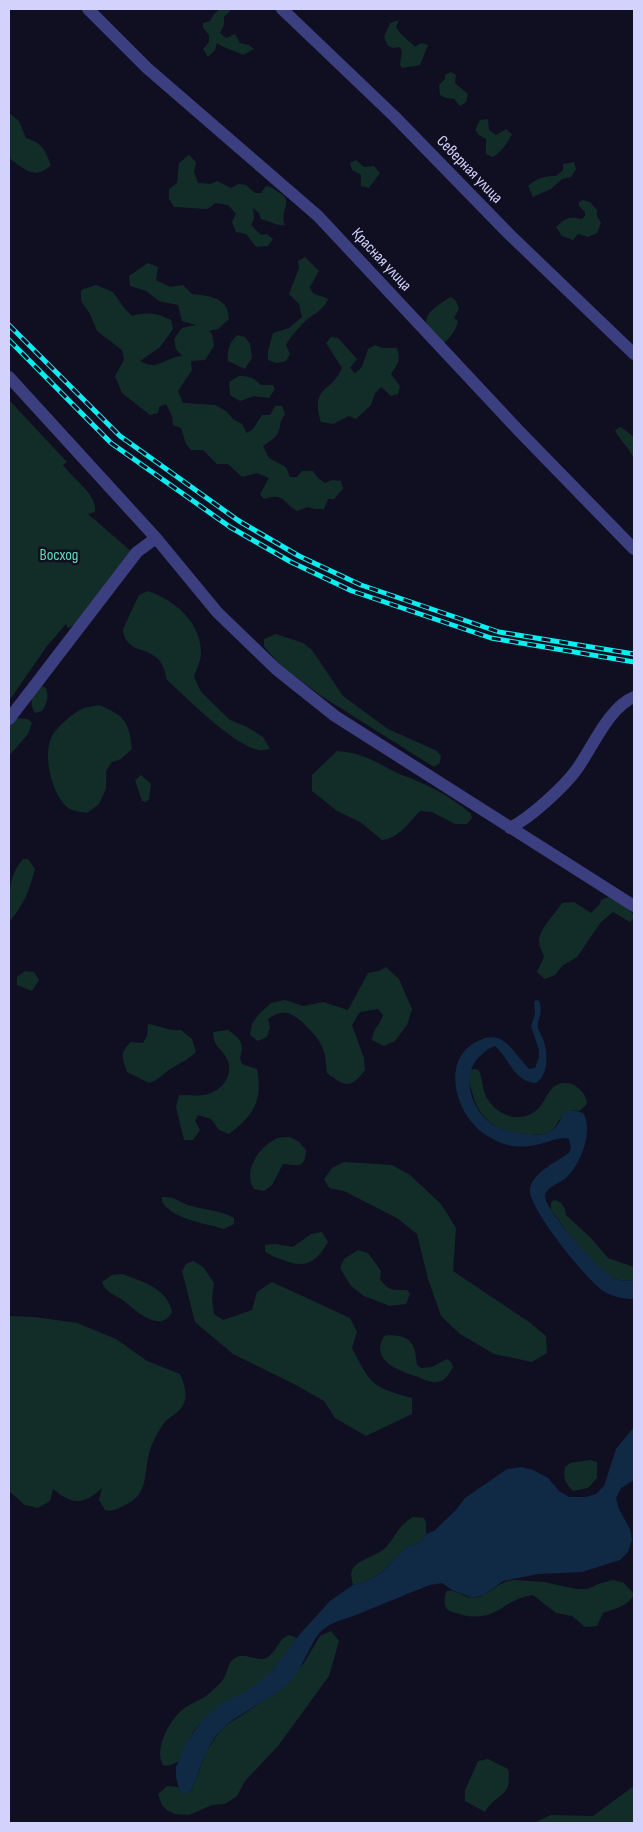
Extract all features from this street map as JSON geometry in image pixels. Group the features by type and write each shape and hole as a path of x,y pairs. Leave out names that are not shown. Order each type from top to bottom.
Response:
{"street":[{"name":"Красная улица","path":"88,9 148,68 318,216 520,432 634,549"},
{"name":"Северная улица","path":"282,9 394,116 509,234 634,354"},
{"path":"9,377 156,538 217,612 276,669 334,716 634,906"},
{"path":"9,719 137,552 156,538"},
{"path":"510,828 522,822 576,770 599,733 620,707 634,698"}],"green space":[{"path":"220,9 229,9 230,11 224,17 224,25 220,33 226,38 235,34 240,43 249,45 254,49 243,55 217,43 215,50 208,57 203,49 209,42 209,35 203,28 203,23 210,21"},
{"path":"399,20 396,27 415,47 421,43 428,45 420,65 402,68 400,64 402,52 400,47 393,48 388,46 384,37 390,23"},
{"path":"451,72 456,75 455,83 468,94 466,102 460,106 454,99 440,95 439,85 445,79 445,75"},
{"path":"9,113 19,121 26,138 36,142 44,151 51,165 45,170 35,173 30,172 9,158"},
{"path":"488,119 489,130 496,135 506,129 512,134 504,147 493,157 486,154 486,139 475,130 480,120"},
{"path":"189,155 196,162 194,172 198,183 211,184 217,181 231,188 238,184 246,185 255,193 261,193 266,186 284,196 286,199 285,225 261,219 259,213 253,208 254,219 251,225 261,235 267,234 273,239 268,246 256,247 246,234 236,232 232,222 236,214 228,205 216,203 207,209 174,207 169,199 169,189 177,183 179,163"},
{"path":"356,160 364,167 374,166 380,173 369,188 361,186 361,175 352,170 350,163"},
{"path":"574,162 576,169 571,177 562,179 551,189 533,197 528,186 541,178 556,176 563,170 563,164"},
{"path":"583,200 590,202 597,210 597,216 601,223 597,233 588,237 578,234 573,240 562,236 556,227 559,224 567,219 582,219 585,216 585,212 579,206 579,202"},
{"path":"305,257 319,271 310,287 311,290 313,293 328,299 324,306 304,322 290,339 286,345 290,354 286,361 277,363 268,360 268,351 273,333 289,328 302,317 299,304 289,294 299,268 298,261"},
{"path":"148,263 158,267 156,280 170,287 183,285 192,294 220,300 228,311 229,319 218,329 209,331 212,334 214,346 205,360 191,361 192,370 178,391 183,403 215,405 242,424 247,433 253,429 262,415 270,415 275,406 282,406 285,414 278,433 263,446 269,458 286,467 290,477 297,477 302,471 313,471 325,483 332,480 341,481 343,489 334,499 328,499 324,509 308,507 297,511 283,499 271,497 264,499 260,494 269,478 257,473 242,477 228,464 217,464 203,450 191,450 186,444 181,428 173,425 172,416 166,404 159,407 158,413 150,415 122,393 115,376 124,360 122,350 97,331 90,314 81,301 81,290 96,285 113,292 132,316 152,314 171,320 173,329 160,347 140,361 146,364 157,365 182,356 176,349 174,339 182,328 196,325 182,321 178,305 159,301 146,291 130,286 129,276"},
{"path":"451,297 456,301 459,309 454,318 458,321 452,334 442,344 425,326 429,313"},
{"path":"237,335 245,337 250,344 252,358 245,369 228,361 229,347"},
{"path":"331,337 338,338 357,359 350,368 355,373 362,367 368,349 375,345 382,348 397,348 398,362 391,374 400,386 398,394 391,396 381,387 375,393 371,405 356,419 349,416 333,424 321,422 318,410 320,395 338,376 342,368 326,343"},
{"path":"239,376 251,378 261,385 273,385 275,389 269,398 254,396 240,401 230,395 229,382"},
{"name":"Восход","path":"9,400 67,462 63,465 89,493 93,499 95,512 88,514 132,552 76,624 68,628 66,624 47,646 9,701"},
{"path":"621,427 634,437 634,459 615,430"},
{"path":"148,591 177,607 192,623 200,643 201,655 194,677 201,692 230,720 247,727 263,737 270,749 260,750 249,747 224,731 167,680 165,671 157,658 127,642 123,629 139,595"},
{"path":"276,634 303,643 312,650 343,696 388,729 437,751 441,756 440,763 434,767 323,697 281,666 264,646 264,639"},
{"path":"42,686 46,688 47,700 42,711 35,713 32,705 33,693"},
{"path":"99,705 120,716 124,721 129,732 132,749 121,759 112,762 106,771 106,789 99,804 87,813 68,808 57,794 48,764 49,744 54,733 71,716 84,708"},
{"path":"17,718 28,719 32,723 28,734 9,756 9,725"},
{"path":"337,751 368,758 430,787 459,804 471,814 472,818 467,824 455,824 432,812 420,811 399,833 382,840 360,822 337,811 312,791 312,775"},
{"path":"141,775 151,784 149,799 146,802 142,801 135,780"},
{"path":"23,859 28,859 35,869 31,884 19,910 9,922 10,889 14,873"},
{"path":"611,896 621,902 634,915 634,918 630,922 613,912 601,922 577,957 562,966 555,975 545,979 537,972 544,957 539,943 540,936 562,903 574,902 591,913 600,904 601,900"},
{"path":"386,967 399,979 412,1009 407,1025 395,1041 384,1046 372,1040 383,1015 378,1009 360,1012 352,1025 364,1058 365,1070 352,1083 343,1083 327,1073 325,1055 318,1039 292,1015 281,1013 268,1019 270,1027 267,1037 258,1041 250,1035 252,1024 259,1014 271,1003 285,1000 303,1006 323,1002 348,1010 368,973 379,971"},
{"path":"25,971 34,972 39,980 32,991 17,985 17,977"},
{"path":"148,1024 181,1030 192,1039 196,1052 149,1083 127,1072 123,1056 131,1042 143,1043 147,1036"},
{"path":"228,1030 236,1036 242,1045 240,1058 242,1064 257,1069 259,1090 255,1106 245,1120 229,1134 219,1130 211,1119 198,1115 195,1121 200,1130 193,1140 184,1140 176,1107 179,1095 209,1094 224,1083 229,1072 229,1065 227,1059 216,1045 213,1032"},
{"path":"470,1070 479,1070 488,1100 498,1111 511,1116 518,1117 531,1114 538,1109 554,1086 564,1083 573,1085 580,1090 587,1104 579,1111 573,1110 565,1115 553,1130 548,1133 525,1134 506,1131 491,1123 479,1110 469,1081"},
{"path":"282,1137 290,1137 299,1142 306,1150 303,1163 297,1165 283,1164 272,1185 264,1191 254,1189 250,1174 259,1152 271,1141"},
{"path":"344,1162 392,1165 410,1175 441,1204 456,1228 453,1271 529,1322 546,1336 547,1353 532,1362 494,1354 460,1334 441,1316 428,1279 417,1234 397,1218 344,1191 329,1188 324,1179 332,1168"},
{"path":"162,1197 174,1198 188,1205 229,1215 234,1218 234,1224 224,1229 182,1217 167,1208 162,1202"},
{"path":"555,1200 561,1203 566,1215 592,1239 608,1258 634,1267 634,1280 624,1281 615,1279 589,1258 551,1210 551,1202"},
{"path":"322,1232 328,1242 319,1255 304,1264 291,1263 265,1251 265,1245 275,1244 293,1247 311,1234"},
{"path":"358,1250 368,1253 381,1271 380,1279 388,1288 407,1290 410,1294 406,1304 390,1306 364,1296 351,1286 340,1268 344,1259"},
{"path":"193,1261 203,1267 214,1283 212,1299 214,1314 223,1320 252,1310 257,1292 272,1282 350,1318 357,1332 352,1348 364,1370 374,1383 380,1387 412,1398 412,1414 366,1436 335,1418 324,1401 233,1354 195,1322 182,1271 186,1264"},
{"path":"122,1274 146,1283 160,1292 170,1304 172,1312 167,1318 161,1321 154,1321 147,1318 105,1288 102,1282 112,1275"},
{"path":"9,1316 35,1317 77,1323 116,1339 147,1361 180,1374 184,1386 185,1400 181,1408 165,1423 157,1434 150,1450 142,1490 132,1501 117,1509 108,1511 105,1510 99,1500 102,1488 89,1498 78,1501 66,1498 53,1489 50,1501 38,1508 25,1505 9,1491"},
{"path":"384,1336 403,1337 411,1342 415,1351 417,1365 421,1368 432,1367 447,1359 453,1367 449,1375 445,1379 435,1382 403,1372 389,1364 380,1352 380,1345"},
{"path":"591,1460 597,1462 597,1478 588,1488 573,1491 565,1480 565,1467 570,1463"},
{"path":"413,1517 424,1518 426,1523 426,1534 421,1542 406,1547 382,1572 365,1582 353,1585 351,1573 355,1566 385,1548 403,1524"},
{"path":"613,1580 624,1583 634,1594 625,1604 603,1613 597,1626 585,1627 572,1616 556,1613 533,1595 523,1597 484,1616 463,1615 450,1611 445,1606 447,1591 454,1591 473,1598 487,1593 507,1581 544,1582 576,1589 588,1589"},
{"path":"331,1631 339,1641 329,1676 278,1746 245,1781 237,1796 225,1804 212,1805 189,1815 175,1814 168,1811 162,1805 158,1794 167,1786 178,1787 181,1793 191,1791 206,1752 222,1728 286,1684 304,1663 320,1636"},
{"path":"289,1635 296,1639 285,1674 245,1692 208,1715 189,1740 185,1757 172,1765 163,1765 160,1751 162,1743 168,1728 177,1715 186,1707 207,1695 219,1684 235,1658 243,1656 264,1659 271,1654 282,1639"},
{"path":"488,1759 508,1769 509,1779 506,1791 485,1812 465,1801 465,1790 478,1761"},
{"path":"634,1786 634,1823 534,1823 551,1815 593,1816"}],"water":[{"path":"536,1000 539,1001 541,1013 538,1028 545,1044 546,1063 543,1075 536,1083 528,1082 512,1069 495,1046 484,1052 473,1065 469,1083 471,1093 479,1111 485,1118 496,1126 515,1132 547,1133 558,1125 565,1112 573,1110 583,1113 586,1120 587,1137 581,1155 568,1176 552,1187 545,1195 553,1213 562,1226 598,1265 617,1280 634,1280 634,1299 612,1295 597,1285 547,1226 531,1197 530,1188 536,1177 569,1153 571,1148 569,1139 560,1138 523,1147 501,1143 486,1135 475,1126 460,1102 455,1074 459,1061 466,1049 481,1040 492,1037 500,1039 512,1049 529,1069 535,1068 539,1057 539,1050 531,1026 535,1014 534,1002"},
{"path":"634,1427 634,1480 621,1488 616,1498 619,1509 630,1529 632,1540 628,1552 620,1560 582,1572 538,1574 503,1581 484,1595 472,1598 452,1590 442,1583 430,1585 329,1626 317,1636 295,1676 287,1684 233,1720 218,1733 204,1757 191,1791 180,1793 176,1777 176,1767 185,1745 203,1719 221,1704 250,1689 272,1671 300,1634 330,1601 353,1585 365,1582 382,1572 406,1547 421,1542 426,1534 434,1531 455,1511 465,1498 507,1469 522,1467 533,1470 548,1478 559,1491 569,1497 586,1497 596,1494 604,1486 616,1449"}],"railway":[{"path":"9,325 120,436 239,521 299,556 361,585 499,632 634,654"},
{"path":"9,340 111,443 230,527 291,562 352,591 491,638 634,662"}]}
